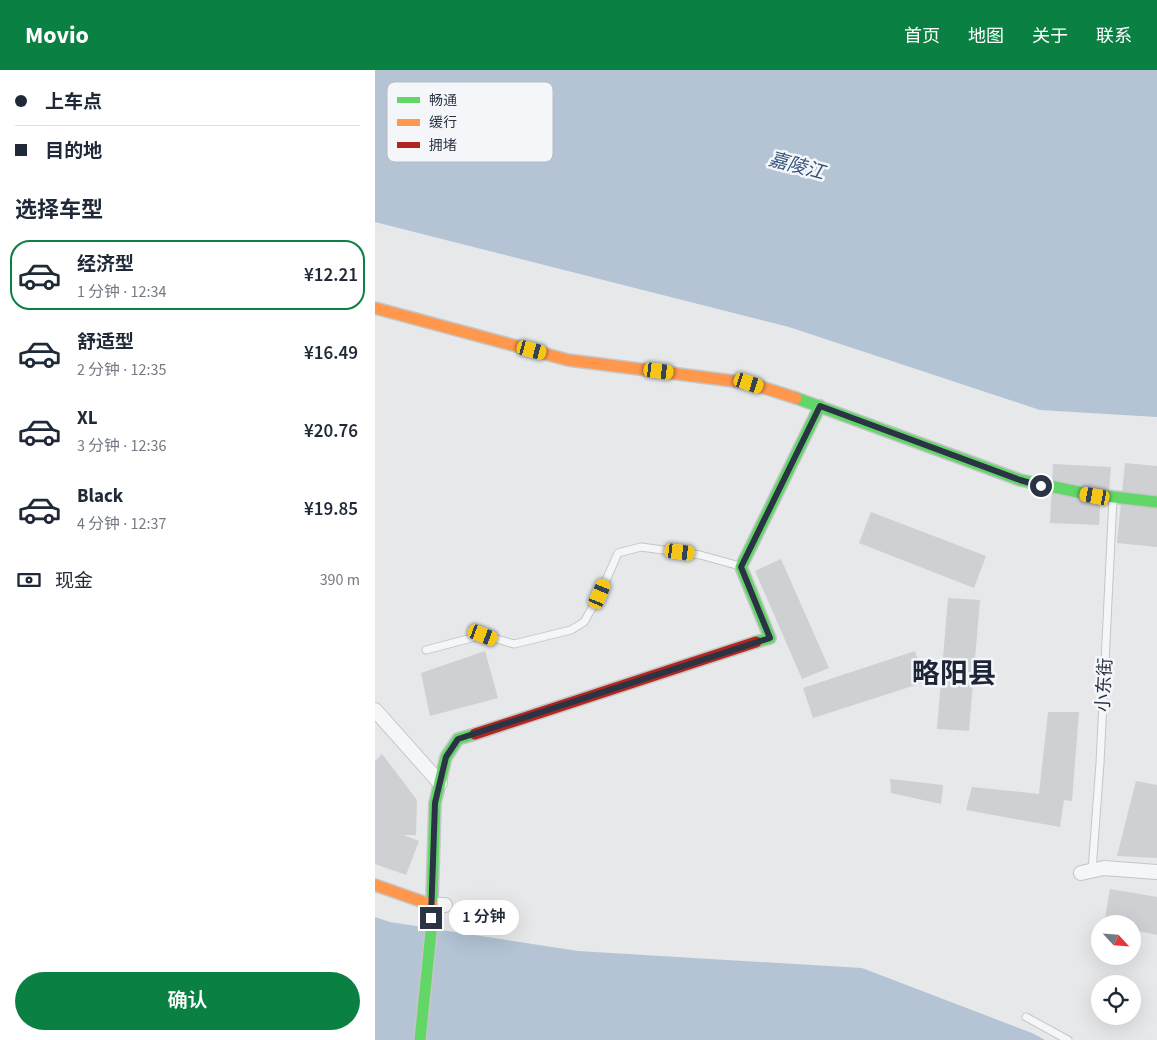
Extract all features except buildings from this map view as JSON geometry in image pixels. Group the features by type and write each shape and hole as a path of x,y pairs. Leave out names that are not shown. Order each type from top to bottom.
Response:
{"street":[{"path":"375,308 568,360 749,383 820,406 1020,480 1041,486 1113,499 1157,502"},
{"path":"420,1040 431,932 438,905 435,803 446,757 458,739 770,638 741,567 820,406"},
{"path":"375,710 439,783"},
{"path":"1087,872 1104,868 1157,872"},
{"path":"375,885 438,905"}],"lane":[{"name":"小东街","path":"1087,872 1100,753 1113,499"},
{"path":"426,650 483,635 514,644 571,630 584,622 600,594 618,553 641,547 699,555 741,567"},
{"path":"1026,1017 1068,1040"}],"water":[{"name":"嘉陵江","path":"375,70 1157,70 1157,417 1040,410 789,327 375,222"},
{"path":"375,917 390,922 578,951 862,968 1032,1033 1045,1040 375,1040"}],"traffic: fast":[{"path":"796,398 1020,480 1088,494 1157,502"},
{"path":"756,642 770,638 741,567 820,406"},
{"path":"420,1040 431,932 435,803 446,757 458,739 475,734"}],"traffic: slow":[{"path":"375,308 568,360 749,383 796,398"},
{"path":"375,885 432,905"}],"traffic: jam":[{"path":"475,734 756,642"}],"district":[{"name":"略阳县","path":"954,673"}],"route":[{"path":"431,918 435,803 446,757 458,739 770,638 741,567 820,406 1020,480 1041,486"}]}
